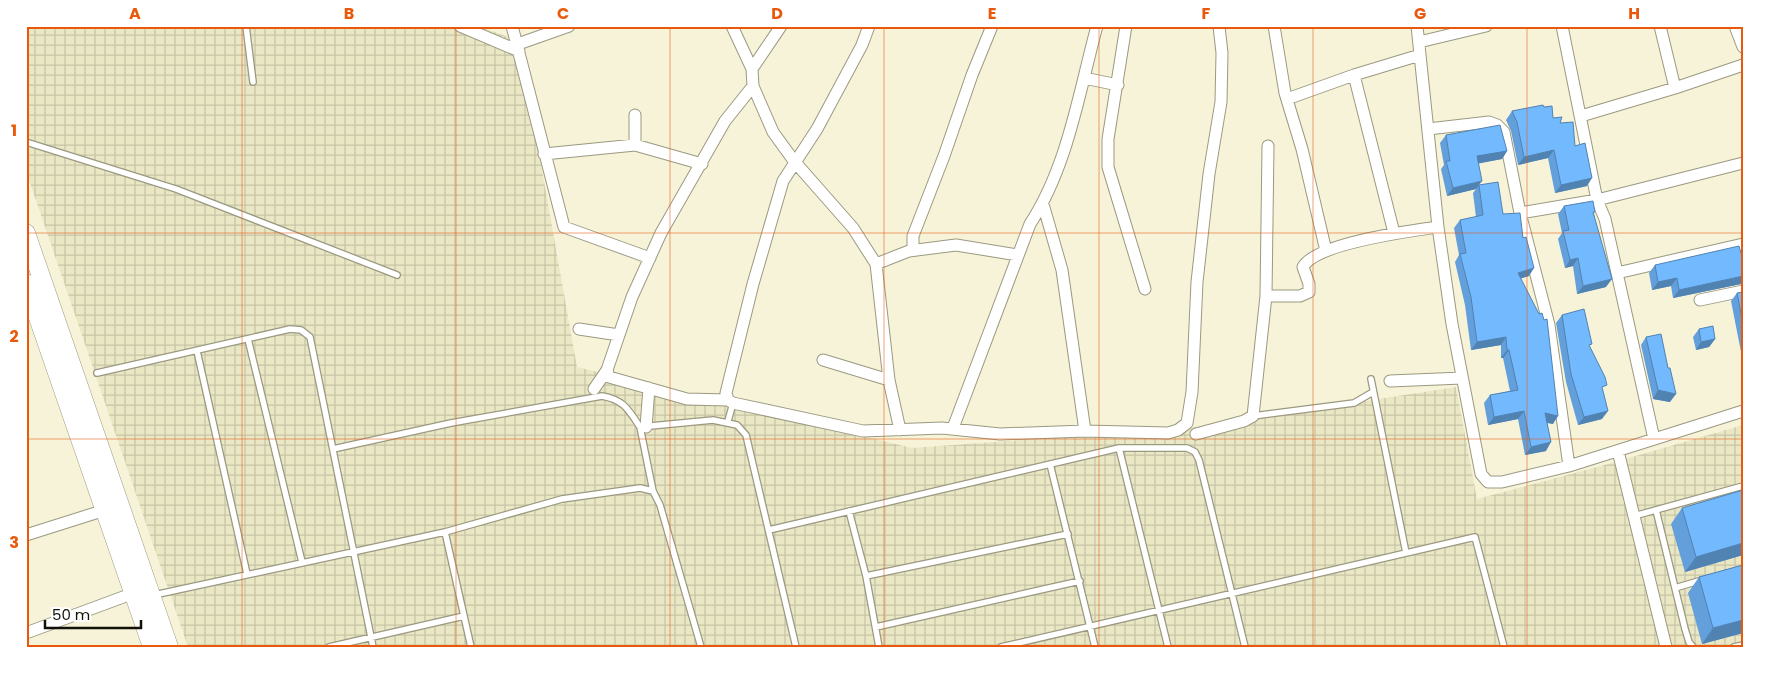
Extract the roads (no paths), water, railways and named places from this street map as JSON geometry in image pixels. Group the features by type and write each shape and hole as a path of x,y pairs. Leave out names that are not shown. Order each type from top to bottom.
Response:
{"main road":[{"path":"26,233 169,647"},
{"path":"27,286 31,313 105,510 152,647"}],"street":[{"path":"460,26 518,48 569,26"},
{"path":"512,26 564,227 650,258"},
{"path":"732,26 752,69 754,86 773,132 794,161 854,228 876,264 889,380 900,430"},
{"path":"752,69 781,26"},
{"path":"731,401 726,393 755,275 783,181 794,161 817,129 862,46 869,26"},
{"path":"913,250 913,236 944,156 972,74 992,26"},
{"path":"953,428 1030,224 1043,204 1057,168 1084,78 1097,26"},
{"path":"1126,26 1108,139 1108,167 1145,289"},
{"path":"607,370 609,377 687,398 731,401 863,431 953,428 1000,434 1086,431 1168,433 1178,430 1187,422 1192,392 1201,236 1221,102 1222,53 1219,26"},
{"path":"1274,26 1287,100 1302,149 1326,251"},
{"path":"1417,26 1438,227 1462,378 1481,474 1488,482 1502,482 1569,466 1743,411"},
{"path":"1419,42 1486,26"},
{"path":"1562,26 1597,200 1605,219 1654,439"},
{"path":"1660,26 1675,88"},
{"path":"1735,26 1743,47"},
{"path":"1287,100 1354,75 1420,55"},
{"path":"1581,116 1675,88 1743,65"},
{"path":"1354,75 1394,233"},
{"path":"1084,78 1118,85"},
{"path":"594,388 607,370 632,296 661,234 725,121 754,86"},
{"path":"635,145 636,115"},
{"path":"1428,129 1489,122 1498,125 1504,132 1520,213 1549,325 1569,466"},
{"path":"544,154 635,145 702,164"},
{"path":"1196,434 1244,421 1253,416 1266,296 1268,146"},
{"path":"1520,213 1597,200 1743,163"},
{"path":"1043,204 1062,270 1086,431"},
{"path":"1266,296 1300,296 1309,292 1309,284 1303,267 1308,259 1326,251 1394,233 1438,227"},
{"path":"1617,273 1743,244"},
{"path":"876,264 913,250 956,245 1018,255"},
{"path":"1700,300 1743,291"},
{"path":"579,329 619,335"},
{"path":"824,360 889,380"},
{"path":"1390,381 1462,378"},
{"path":"643,427 649,388"},
{"path":"1618,451 1666,647"},
{"path":"26,535 105,510"},
{"path":"26,633 134,594"}],"lane":[{"path":"246,26 253,82"},
{"path":"26,142 176,189 397,275"},
{"path":"97,373 290,329 301,330 310,337 373,647"},
{"path":"248,339 302,562"},
{"path":"197,351 247,574"},
{"path":"1371,379 1406,553"},
{"path":"1253,416 1354,403 1373,392"},
{"path":"333,449 451,423 602,396 616,398 643,427 653,491 660,506 701,647"},
{"path":"728,421 731,401"},
{"path":"643,427 713,420 728,421 738,424 746,435 796,647"},
{"path":"769,530 1119,448 1187,448 1195,452 1199,460 1245,647"},
{"path":"1119,448 1168,647"},
{"path":"1050,464 1095,647"},
{"path":"1634,516 1743,486"},
{"path":"152,596 445,532 562,499 640,488 653,491"},
{"path":"1656,510 1689,642 1693,647"},
{"path":"849,511 866,576 879,647"},
{"path":"445,532 472,647"},
{"path":"866,576 1068,534"},
{"path":"1001,647 1475,537 1504,647"},
{"path":"1675,588 1709,578"},
{"path":"876,627 1080,581"},
{"path":"330,647 464,616"},
{"path":"1734,647 1743,645"}]}
